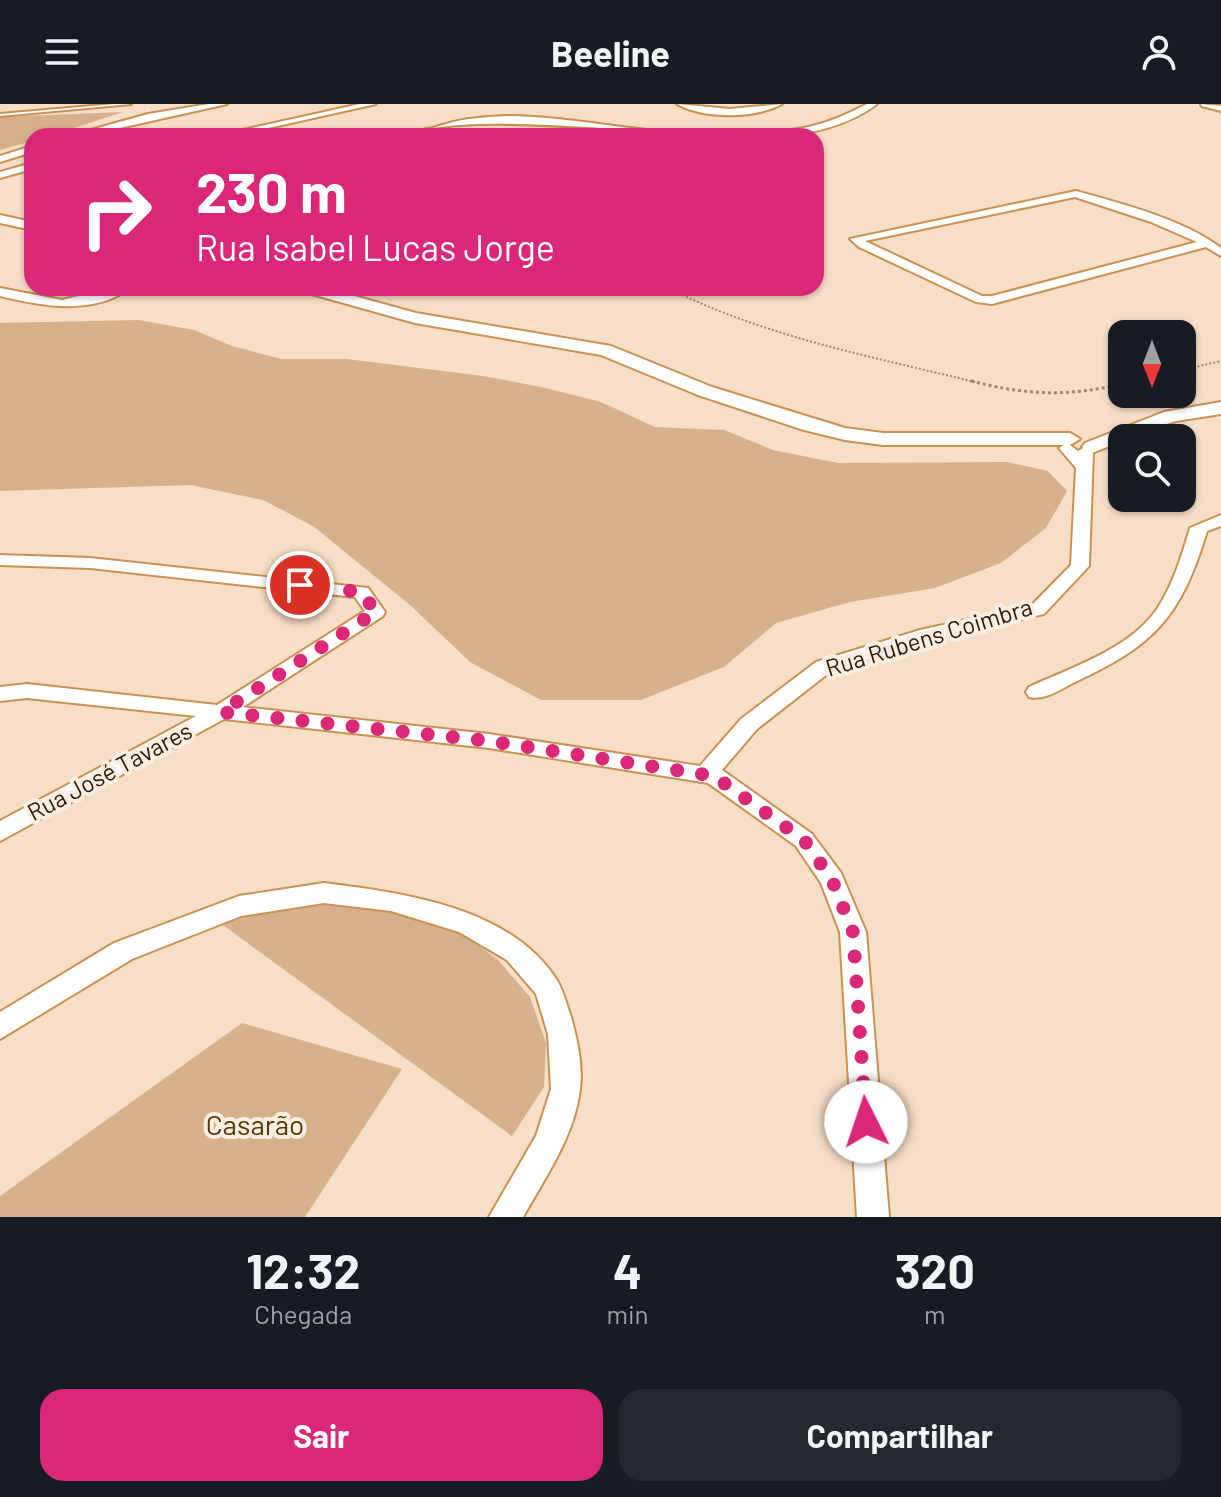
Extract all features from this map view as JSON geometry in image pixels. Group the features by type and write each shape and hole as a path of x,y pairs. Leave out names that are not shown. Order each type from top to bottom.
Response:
{"street":[{"path":"161,104 178,112"},
{"path":"100,128 223,104"},
{"path":"258,128 372,104"},
{"path":"659,127 681,104 698,109 734,112 778,104"},
{"path":"815,128 843,123 873,104"},
{"path":"1205,104 1218,107"},
{"path":"426,128 451,119 502,114 668,128"},
{"path":"0,159 24,152"},
{"path":"0,175 24,168"},
{"path":"1208,243 992,300 980,299 856,242 856,239 873,233 1076,194 1120,207 1208,243 1221,253"},
{"path":"0,219 24,224"},
{"path":"1188,250 1221,263"},
{"path":"0,292 51,305 79,304 102,296"},
{"path":"336,296 415,318 605,350 705,391 811,426 883,439 1023,438 1077,448 1177,413 1221,408"},
{"name":"Rua Rubens Coimbra","path":"705,775 749,724 823,667 927,634 1037,610 1080,566 1077,448"},
{"path":"1036,692 1105,661 1160,618 1193,550 1199,528 1221,520"},
{"name":"Rua José Tavares","path":"0,560 90,563 361,592 376,612 221,712 0,832"},
{"path":"0,694 27,691 489,741 714,776 804,840 832,880 853,932 873,1217"},
{"path":"0,1027 123,951 239,906 324,893 391,901 467,924 516,952 548,989 562,1034 566,1089 549,1142 505,1217"}],"lane":[{"path":"0,115 129,104"}],"path":[{"path":"684,296 707,308 766,329 1017,393 1083,393 1108,387"},
{"path":"1196,367 1221,361"}],"green space":[{"path":"123,112 74,128 24,128 24,143 0,150 0,117"},
{"path":"139,320 194,330 232,346 281,359 347,359 483,376 541,387 601,402 655,427 724,430 773,450 838,463 1007,462 1048,471 1067,491 1046,528 1001,563 935,588 850,602 776,623 724,667 641,700 541,700 470,662 410,605 313,526 263,500 190,485 0,491 0,323"},
{"path":"315,902 389,911 459,930 498,960 530,997 546,1043 544,1087 512,1136 220,923"},
{"name":"Casarão","path":"242,1023 402,1069 305,1217 0,1217 0,1196"}],"route":[{"path":"300,585 361,592 376,612 221,712 489,741 714,776 804,840 832,880 853,932 866,1122"}]}
